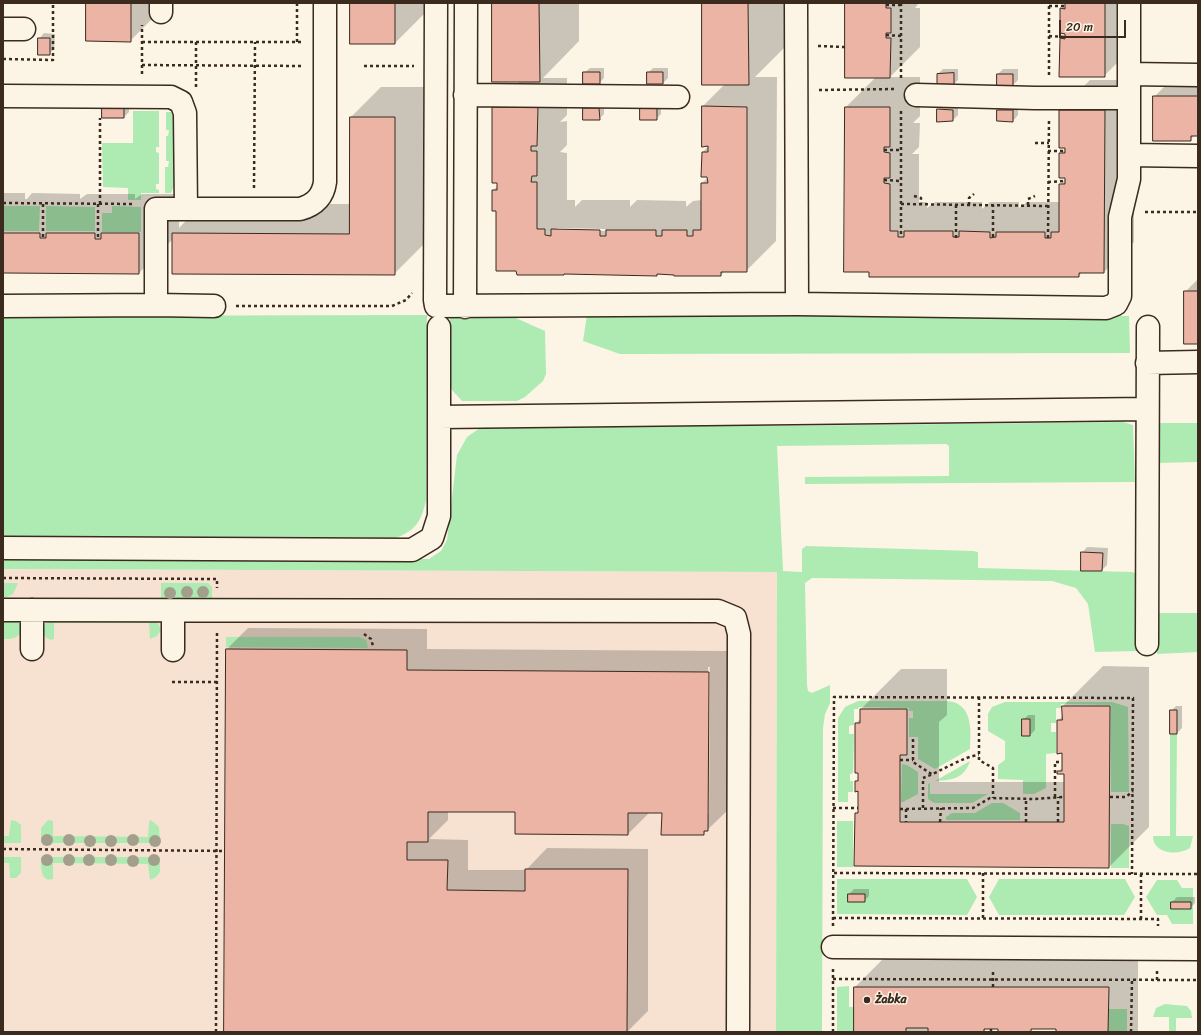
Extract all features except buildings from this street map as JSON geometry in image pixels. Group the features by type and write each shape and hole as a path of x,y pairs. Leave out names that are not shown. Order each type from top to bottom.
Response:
{"street":[{"path":"156,305 156,209 300,209 311,205 322,194 325,182 325,3"},
{"path":"436,3 435,304 439,307 797,304 1106,308 1116,304 1120,296 1121,212 1128,179 1129,155 1129,3"},
{"path":"465,307 466,3"},
{"path":"796,3 797,304"},
{"path":"1129,74 1198,75"},
{"path":"908,92 1035,98 1129,98"},
{"path":"3,96 171,97 181,102 184,114 186,209"},
{"path":"465,96 678,97"},
{"path":"1129,155 1198,156"},
{"path":"3,306 214,306"},
{"path":"3,548 412,550 432,538 440,516 439,327"},
{"path":"1146,644 1148,327"},
{"path":"1147,363 1198,362"},
{"path":"439,417 1147,409"},
{"path":"3,610 718,611 735,618 739,634 738,1032"},
{"path":"32,610 32,649"},
{"path":"173,610 173,650"},
{"path":"833,947 1198,949"}],"path":[{"path":"3,59 52,60 53,3"},
{"path":"297,3 297,42"},
{"path":"886,5 901,5"},
{"path":"1049,6 1065,6"},
{"path":"142,97 142,42 155,11"},
{"path":"886,35 901,36"},
{"path":"1049,36 1065,36"},
{"path":"142,42 308,42"},
{"path":"196,42 196,89"},
{"path":"254,189 255,42"},
{"path":"816,46 845,47"},
{"path":"414,70 415,58"},
{"path":"142,65 306,66"},
{"path":"364,66 414,66"},
{"path":"812,90 908,92"},
{"path":"98,239 100,115"},
{"path":"1035,143 1048,143"},
{"path":"884,150 901,150"},
{"path":"1048,151 1065,151"},
{"path":"884,180 901,181"},
{"path":"1048,182 1065,181"},
{"path":"969,205 969,198 974,194"},
{"path":"914,196 921,198 921,204"},
{"path":"1028,205 1028,199 1035,196"},
{"path":"3,203 43,204 72,202 137,204"},
{"path":"43,204 43,238"},
{"path":"901,237 901,204 956,204 1048,206 1048,238"},
{"path":"956,204 956,238"},
{"path":"993,205 993,237"},
{"path":"1121,212 1198,212"},
{"path":"214,306 392,306 406,300 414,289"},
{"path":"3,578 217,579 216,1032"},
{"path":"172,682 217,682"},
{"path":"833,1032 834,697 1133,698 1132,874"},
{"path":"979,697 979,760 993,768 993,798"},
{"path":"913,739 913,762 933,775"},
{"path":"923,808 923,778 933,775 970,755 979,755"},
{"path":"900,760 913,760"},
{"path":"1058,822 1055,762 1062,762"},
{"path":"1110,797 1126,797 1133,791"},
{"path":"900,809 973,808 993,798 1064,797"},
{"path":"1026,798 1026,822"},
{"path":"833,808 858,808"},
{"path":"906,808 906,822"},
{"path":"940,822 941,808"},
{"path":"3,850 225,851"},
{"path":"834,873 1198,874"},
{"path":"983,873 983,919"},
{"path":"1140,919 1141,874"},
{"path":"833,918 1158,919 1158,930"},
{"path":"833,979 1198,980"},
{"path":"1131,1032 1132,980"}],"shaded area":[{"path":"3,569 777,572 776,1032 3,1032"}],"green space":[{"path":"133,111 159,111 159,147 156,147 156,152 159,153 159,184 156,184 156,189 159,190 159,193 141,193 141,200 128,200 128,188 103,187 102,143 133,143"},
{"path":"166,112 171,112 175,120 176,182 171,193 165,193 165,167 168,167 169,161 166,161 166,136 168,136 169,130 166,130"},
{"path":"3,206 40,206 39,231 3,231"},
{"path":"46,206 95,207 95,231 46,231"},
{"path":"112,206 141,207 141,232 102,232 102,213 112,213"},
{"path":"427,315 426,500 422,515 416,525 407,533 393,539 3,538 3,316"},
{"path":"450,315 509,315 545,331 546,374 543,381 525,397 517,401 462,401 452,390 447,376"},
{"path":"587,315 1129,316 1130,353 620,354 583,341"},
{"path":"1123,422 1133,425 1135,482 805,484 805,477 949,476 949,446 946,444 777,446 783,571 802,572 802,549 806,546 973,551 978,552 978,568 1132,572 1138,574 1137,651 1095,652 1088,604 1076,588 1052,581 812,578 805,583 808,691 812,693 830,685 830,703 825,714 823,728 822,1032 776,1032 777,572 3,569 3,559 429,559 441,551 447,540 457,455 467,437 483,426 777,426"},
{"path":"1156,423 1198,423 1198,462 1156,463"},
{"path":"3,583 18,583 13,594 3,599"},
{"path":"161,583 208,583 212,587 212,600 163,600 161,597"},
{"path":"1157,613 1198,613 1198,652 1157,654"},
{"path":"3,619 20,621 22,631 18,636 3,639"},
{"path":"54,620 152,620 158,623 161,630 157,636 150,639 149,623 54,623 54,639 51,640 45,637 42,630 46,623"},
{"path":"226,637 359,637 366,640 368,648 226,647"},
{"path":"858,701 947,701 955,703 962,707 969,719 970,749 935,769 918,759 918,737 909,737 909,718 913,718 913,711 909,711 909,708 859,707 858,709 854,709 854,725 849,726 849,734 854,734 853,773 850,774 850,781 853,781 853,792 848,792 848,802 838,802 838,718 845,707"},
{"path":"1005,702 1112,702 1128,707 1129,792 1111,792 1111,705 1061,704 1061,708 1056,708 1056,723 1051,723 1051,732 1056,732 1056,753 1046,754 1046,788 1034,794 1023,794 1023,780 998,779 998,765 1005,760 1005,741 988,731 988,714 992,707","holes":["1022,720 1030,720 1030,736 1022,736"]},
{"path":"1170,734 1177,734 1176,836 1193,836 1190,848 1179,852 1167,852 1157,847 1153,836 1170,836"},
{"path":"970,761 961,775 952,779 935,781"},
{"path":"902,764 907,765 918,772 918,794 901,802"},
{"path":"930,783 930,794 988,794 972,803 934,803 928,799 928,784"},
{"path":"992,803 1003,803 1020,813 1020,820 946,820 946,817 952,813 975,813"},
{"path":"11,820 16,821 21,825 21,843 3,843 3,836 9,836"},
{"path":"48,820 53,821 53,836 148,837 149,822 151,820 159,827 160,843 41,843 41,828"},
{"path":"837,821 853,821 853,867 837,867"},
{"path":"1111,824 1123,824 1129,826 1129,868 1111,868"},
{"path":"3,857 21,857 21,873 16,878 10,878 9,863 3,863"},
{"path":"41,857 160,857 160,872 156,877 150,880 148,864 53,863 53,879 49,880 43,876"},
{"path":"837,879 967,879 977,897 967,915 837,914","holes":["848,894 865,894 864,902 848,902"]},
{"path":"999,879 1125,879 1135,897 1124,915 999,915 989,897"},
{"path":"1157,880 1177,880 1182,888 1193,888 1193,924 1172,924 1167,915 1157,915 1146,897","holes":["1171,902 1191,902 1190,909 1171,909"]},
{"path":"849,986 849,1007 854,1007 854,1032 837,1032 837,987"},
{"path":"1165,1004 1187,1006 1191,1011 1192,1018 1176,1018 1176,1032 1169,1032 1169,1017 1153,1017 1156,1008"},
{"path":"1108,1009 1127,1009 1127,1032 1108,1032"}],"place":[{"name":"Żabka","path":"867,1000"}]}
